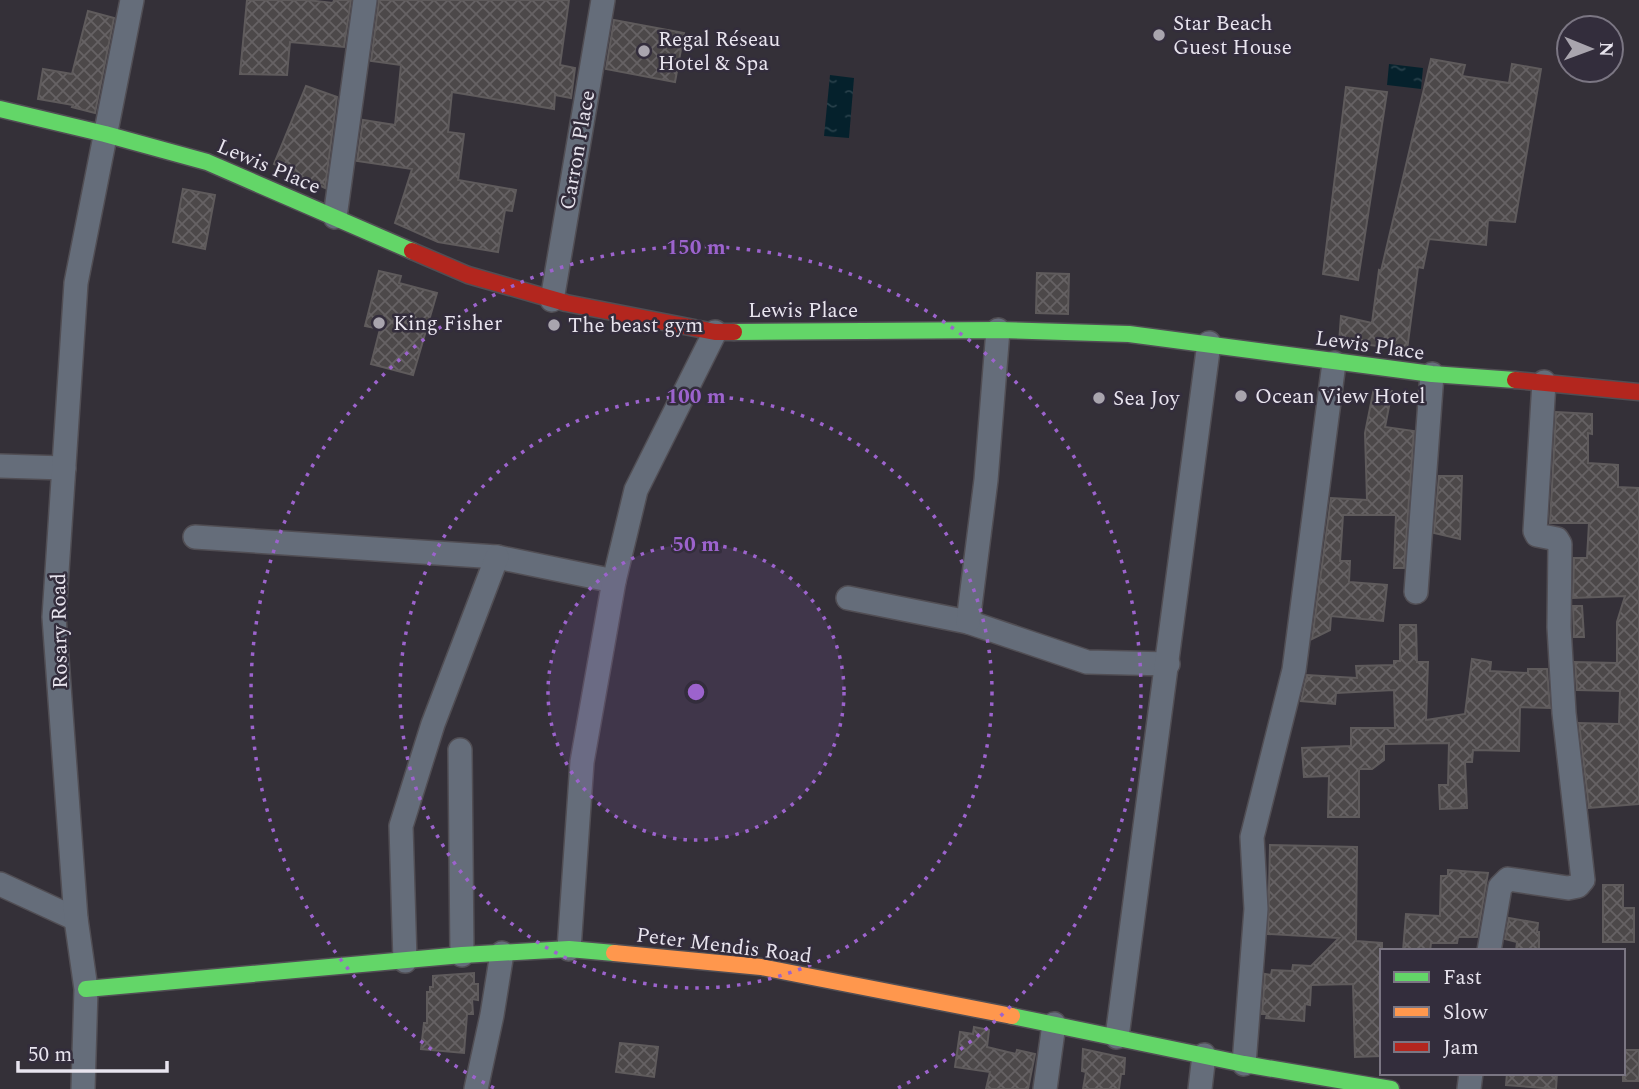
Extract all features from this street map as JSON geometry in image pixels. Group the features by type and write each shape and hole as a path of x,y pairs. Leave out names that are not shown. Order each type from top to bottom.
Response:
{"street":[{"name":"Rosary Road","path":"83,1089 86,989 76,919 54,617 76,283 132,0"},
{"path":"335,217 365,0"},
{"name":"Carron Place","path":"552,300 603,0"},
{"name":"Lewis Place","path":"0,109 207,162 468,275 552,300 715,332 998,330 1129,334 1209,343 1334,363 1639,392"},
{"path":"968,622 986,480 998,330"},
{"path":"569,949 582,762 614,581 636,490 715,332"},
{"path":"1117,1037 1209,343"},
{"path":"1244,1064 1256,909 1252,837 1294,670 1334,363"},
{"path":"1416,592 1432,374"},
{"path":"1489,949 1500,887 1508,879 1568,888 1578,886 1583,880 1563,701 1559,627 1560,544 1557,539 1537,535 1535,531 1544,382"},
{"path":"0,466 64,468"},
{"path":"195,537 497,556 614,581"},
{"path":"405,961 401,826 433,724 497,556"},
{"path":"848,598 968,622 1087,662 1168,664"},
{"path":"460,750 462,955"},
{"path":"0,884 76,919"},
{"name":"Peter Mendis Road","path":"86,989 462,955 569,949 761,967 1204,1055 1244,1064 1287,1080 1389,1089"},
{"path":"476,1089 502,953"},
{"path":"1045,1089 1054,1024"},
{"path":"1200,1089 1204,1055"}],"water":[{"path":"1389,64 1423,68 1421,89 1387,85"},
{"path":"830,75 854,78 849,138 824,136"}],"building":[{"path":"247,0 333,3 334,0 351,0 344,47 290,42 287,75 240,74"},
{"path":"379,0 569,0 560,65 575,68 571,98 555,95 554,109 452,92 448,132 464,134 458,180 516,190 512,211 505,210 498,252 438,242 395,223 412,169 357,161 363,120 395,125 401,65 371,61"},
{"path":"88,11 114,18 95,113 72,107 73,105 38,99 43,69 72,74"},
{"name":"Regal Réseau Hotel & Spa","path":"614,20 684,33 675,82 606,69"},
{"path":"1431,59 1465,65 1462,76 1509,83 1512,64 1541,69 1515,222 1488,220 1486,245 1429,239 1423,268 1418,267 1407,350 1339,343 1341,316 1372,323 1379,270 1381,271"},
{"path":"306,86 337,97 325,188 274,164"},
{"path":"1346,87 1387,92 1358,280 1323,274"},
{"path":"183,189 215,195 205,249 173,242"},
{"name":"King Fisher","path":"379,271 401,276 399,283 437,293 413,375 371,364 380,329 365,326"},
{"path":"1037,273 1069,274 1068,314 1036,313"},
{"path":"1374,388 1392,391 1385,427 1414,431 1404,568 1394,568 1396,515 1343,515 1340,561 1350,561 1349,582 1387,585 1383,621 1331,616 1330,630 1312,639 1331,498 1367,500 1365,433"},
{"path":"1556,412 1592,414 1592,434 1588,433 1588,463 1618,465 1618,487 1639,488 1639,804 1589,808 1579,723 1619,724 1620,691 1577,690 1575,662 1617,663 1617,622 1625,596 1573,598 1574,558 1587,558 1589,523 1550,523"},
{"path":"1439,476 1462,476 1460,539 1434,533"},
{"path":"1573,606 1582,606 1584,637 1574,637"},
{"path":"1400,625 1416,625 1417,662 1428,662 1426,720 1465,714 1472,659 1491,662 1490,671 1528,673 1528,669 1547,669 1550,708 1520,707 1519,751 1473,750 1472,762 1465,762 1467,808 1440,809 1439,785 1448,785 1449,743 1384,744 1384,760 1372,769 1359,769 1359,817 1328,817 1329,776 1304,777 1302,748 1351,746 1351,728 1395,728 1394,690 1336,693 1335,704 1301,701 1307,675 1357,678 1356,666 1394,665 1394,661 1400,661"},
{"path":"1270,845 1357,847 1356,941 1382,943 1379,977 1380,1056 1355,1057 1353,984 1311,985 1310,1005 1305,1004 1304,1021 1266,1018 1267,1014 1262,1014 1265,974 1271,975 1272,970 1292,971 1293,965 1311,966 1339,938 1268,934"},
{"path":"1448,870 1488,873 1477,937 1458,937 1457,943 1431,943 1430,949 1403,949 1406,914 1440,916 1441,876 1448,876"},
{"path":"1603,885 1623,885 1623,908 1634,908 1634,942 1603,942"},
{"path":"1509,918 1538,923 1539,949 1516,949 1517,942 1505,939"},
{"path":"474,973 474,984 478,984 478,1000 472,999 473,1014 467,1014 464,1053 421,1049 424,1023 427,1023 427,992 433,987 433,976"},
{"path":"974,1027 989,1030 987,1047 1016,1054 1017,1050 1035,1054 1028,1089 986,1089 990,1072 955,1067 960,1032 973,1034"},
{"path":"620,1043 658,1047 654,1077 616,1072"},
{"path":"1083,1049 1125,1058 1119,1089 1083,1089 1086,1072 1082,1071"},
{"path":"1625,1050 1639,1050 1639,1081 1623,1081"},
{"path":"1507,1075 1557,1075 1556,1089 1506,1085"}],"traffic: fast":[{"path":"0,109 207,162 412,251"},
{"path":"734,332 998,330 1129,334 1432,374 1515,380"},
{"path":"86,989 462,955 569,949 614,953"},
{"path":"1012,1016 1244,1064 1391,1089"}],"traffic: slow":[{"path":"614,953 761,967 1012,1016"}],"traffic: jam":[{"path":"412,251 468,275 566,303 715,332 734,332"},
{"path":"1515,380 1639,392"}],"place":[{"name":"Star Beach Guest House","path":"1159,35"},
{"name":"Regal Réseau Hotel & Spa","path":"644,51"},
{"name":"King Fisher","path":"379,323"},
{"name":"The beast gym","path":"554,325"},
{"name":"Ocean View Hotel","path":"1241,396"},
{"name":"Sea Joy","path":"1099,398"}]}
